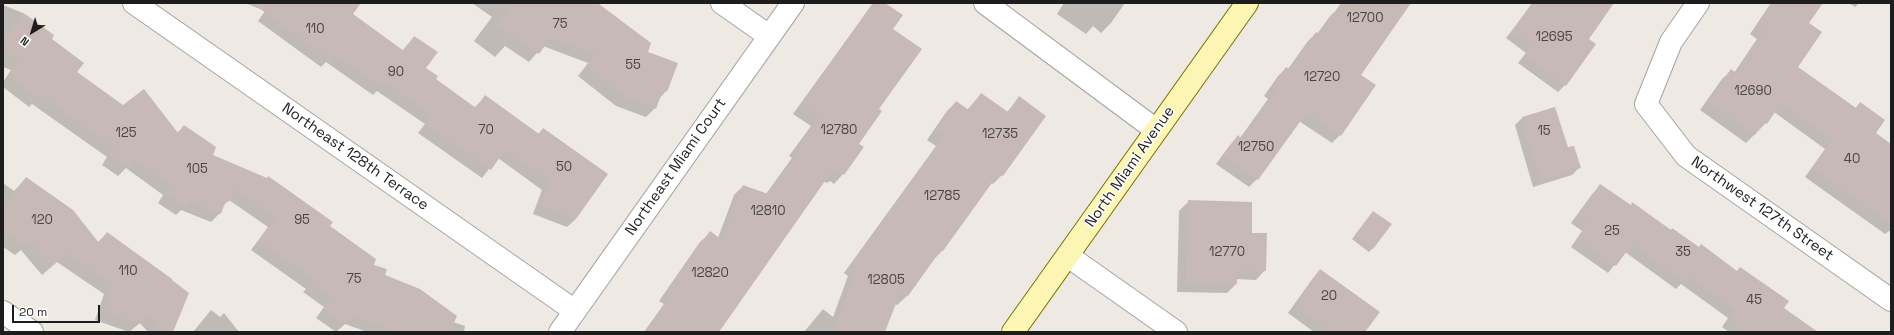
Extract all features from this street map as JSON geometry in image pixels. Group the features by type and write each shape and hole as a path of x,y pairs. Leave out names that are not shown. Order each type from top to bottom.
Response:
{"street":[{"name":"Northeast 128th Terrace","path":"134,3 575,311"},
{"path":"722,3 769,36"},
{"name":"Northeast Miami Court","path":"560,332 793,3"},
{"path":"985,3 1156,130"},
{"name":"North Miami Avenue","path":"1013,332 1247,3"},
{"name":"Northwest 127th Street","path":"1698,3 1671,42 1646,104 1686,156 1891,300"},
{"path":"1068,256 1176,332"},
{"path":"3,312 32,332"}],"building":[{"path":"252,3 361,3 353,14 404,51 414,36 438,52 426,68 438,76 436,79 476,108 485,95 539,134 543,128 608,174 576,219 541,206 550,181 505,150 491,170 426,124 432,115 385,82 382,87 334,54 330,59"},
{"path":"513,3 599,4 651,43 648,52 678,63 667,92 663,90 656,109 625,97 587,66 596,54 551,37 539,54 497,25"},
{"path":"873,3 885,3 903,15 893,29 922,49 879,109 882,111 859,144 864,147 844,175 839,171 837,175 832,171 719,332 646,332 672,295 667,291 710,231 722,240 743,185 768,194 801,148 798,147 819,116 802,104"},
{"path":"1341,3 1411,3 1361,75 1376,85 1341,136 1307,112 1258,180 1223,155 1238,135 1241,138 1276,90 1272,88 1286,67 1290,69 1316,32 1319,34"},
{"path":"1532,3 1614,3 1589,39 1596,44 1566,86 1524,55 1532,45 1512,31"},
{"path":"1773,3 1823,3 1809,23 1822,32 1798,67 1856,108 1860,102 1885,120 1876,133 1891,144 1891,224 1813,168 1833,140 1781,103 1767,124 1764,122 1755,135 1708,101 1731,69 1735,72 1765,30 1758,25"},
{"path":"25,14 54,35 52,39 84,63 77,72 123,105 144,89 178,133 184,125 216,147 213,155 267,178 268,176 333,222 330,226 376,259 374,265 387,269 385,275 420,289 457,316 450,332 399,332 353,315 346,324 324,309 332,297 311,283 314,279 259,241 276,218 234,189 229,202 226,200 221,214 190,201 186,207 166,193 171,186 134,159 128,168 110,155 115,148 41,95 38,98 9,76 19,61 3,50 3,43"},
{"path":"981,93 1008,112 1019,96 1046,116 1003,176 999,173 943,251 941,250 908,296 900,293 885,332 833,332 857,266 853,264 944,136 935,130 956,101 969,110"},
{"path":"1555,107 1568,147 1574,146 1581,168 1541,180 1522,117"},
{"path":"26,177 73,210 99,243 107,232 189,293 173,332 164,332 149,312 141,324 104,311 113,285 67,253 52,266 30,241 25,246 3,231 3,209"},
{"path":"1600,184 1631,205 1632,202 1671,230 1672,228 1699,247 1701,244 1737,271 1740,267 1789,301 1784,308 1818,332 1746,332 1728,319 1735,310 1689,277 1684,283 1632,244 1616,266 1577,239 1588,223 1578,216"},
{"path":"1188,200 1252,202 1252,233 1267,233 1266,271 1237,270 1237,284 1186,283"},
{"path":"1373,211 1392,224 1373,249 1355,235"},
{"path":"1320,269 1380,312 1365,332 1331,332 1294,305"}]}
